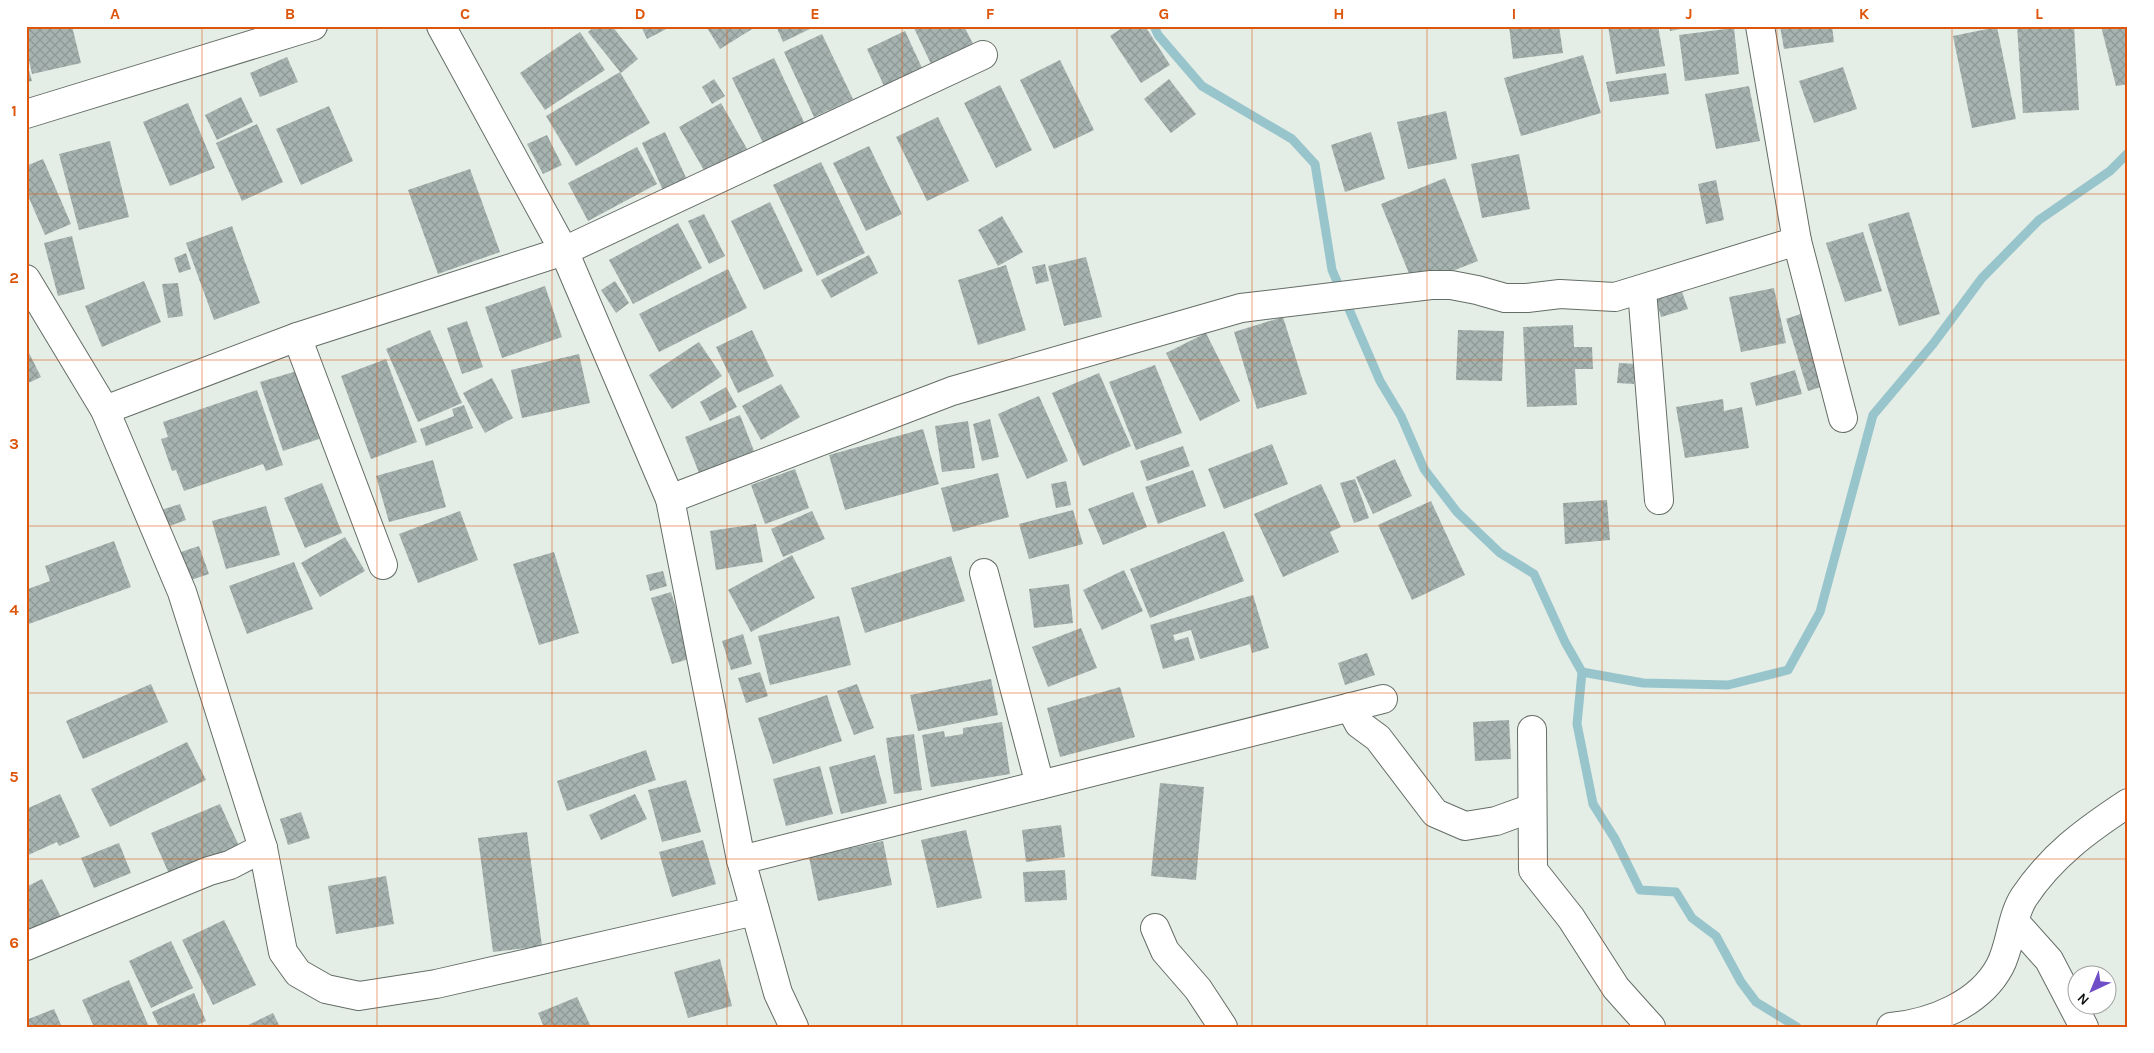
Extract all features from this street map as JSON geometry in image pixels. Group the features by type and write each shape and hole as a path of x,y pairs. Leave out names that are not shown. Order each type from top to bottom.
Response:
{"street":[{"path":"26,114 313,26"},
{"path":"440,26 564,251 670,500 741,860 778,993 794,1027"},
{"path":"1760,26 1797,241 1842,418"},
{"path":"105,410 297,337 564,251 983,55"},
{"path":"670,500 952,391 1241,308 1451,284 1505,298 1527,298 1560,294 1615,297 1797,241"},
{"path":"26,279 105,410 182,592 263,848 283,952 298,973 326,989 359,996 436,984 755,911"},
{"path":"1642,290 1659,500"},
{"path":"297,337 383,565"},
{"path":"984,573 1040,785"},
{"path":"741,860 1383,699"},
{"path":"1350,707 1359,724 1378,738 1436,813 1465,826 1496,821 1532,808"},
{"path":"1532,730 1533,870 1571,918 1616,988 1651,1027"},
{"path":"1891,1027 1949,1013 1980,993 2000,966 2023,899 2052,860 2087,829 2128,803"},
{"path":"26,946 209,871 230,865 263,848"},
{"path":"2015,922 2049,960 2084,1027"},
{"path":"1156,928 1165,951 1198,989 1222,1027"}],"building":[{"path":"26,26 72,26 81,63 32,74 26,48"},
{"path":"595,26 612,26 638,59 621,73 588,32"},
{"path":"641,26 672,26 647,39"},
{"path":"706,26 757,26 720,49"},
{"path":"776,26 816,26 783,42"},
{"path":"913,26 964,26 974,46 932,66"},
{"path":"1125,26 1145,26 1170,65 1141,83 1110,36"},
{"path":"1509,26 1559,26 1563,53 1513,59"},
{"path":"1608,26 1658,26 1665,66 1616,74"},
{"path":"1669,26 1691,26 1691,27 1670,31"},
{"path":"1780,26 1832,26 1834,42 1784,49"},
{"path":"2017,26 2074,26 2079,110 2023,113"},
{"path":"2101,26 2128,26 2128,84 2116,86"},
{"path":"1997,27 2016,119 1972,128 1953,36"},
{"path":"1734,28 1739,74 1685,81 1679,35"},
{"path":"905,31 922,68 884,86 867,49"},
{"path":"580,32 605,70 545,110 520,73"},
{"path":"822,34 853,99 814,117 784,52"},
{"path":"1583,55 1601,113 1521,136 1504,78"},
{"path":"287,57 298,82 260,97 250,73"},
{"path":"774,58 805,124 763,143 732,78"},
{"path":"26,60 32,81 26,82"},
{"path":"1060,60 1094,130 1054,149 1020,80"},
{"path":"1843,67 1857,109 1814,123 1799,81"},
{"path":"620,72 650,123 576,166 546,116"},
{"path":"1666,73 1669,94 1610,102 1606,82"},
{"path":"714,79 725,96 712,104 702,87"},
{"path":"1169,79 1196,114 1171,133 1144,99"},
{"path":"1000,85 1032,150 996,168 964,103"},
{"path":"1749,86 1760,141 1716,149 1705,94"},
{"path":"241,97 253,122 217,140 205,115"},
{"path":"188,103 215,168 170,186 143,122"},
{"path":"721,103 751,156 709,179 679,127"},
{"path":"329,106 353,161 301,185 276,129"},
{"path":"1446,111 1457,159 1408,169 1397,122"},
{"path":"938,117 969,181 927,201 896,137"},
{"path":"257,124 283,182 242,201 216,143"},
{"path":"665,132 689,184 665,195 642,143"},
{"path":"1371,132 1385,179 1345,192 1331,145"},
{"path":"547,135 562,165 543,174 527,144"},
{"path":"110,141 129,217 79,230 59,154"},
{"path":"869,146 902,214 866,231 833,163"},
{"path":"637,147 657,184 588,221 568,183"},
{"path":"1519,154 1530,209 1482,218 1471,164"},
{"path":"43,159 71,224 45,235 26,191 26,166"},
{"path":"821,162 865,253 817,276 773,185"},
{"path":"470,169 500,252 438,274 408,190"},
{"path":"1445,178 1478,261 1414,286 1381,204"},
{"path":"1716,180 1724,220 1706,224 1698,184"},
{"path":"770,202 803,271 764,290 731,221"},
{"path":"1909,212 1940,314 1899,326 1868,224"},
{"path":"704,214 725,256 709,264 688,221"},
{"path":"1002,216 1023,252 998,266 978,230"},
{"path":"678,223 702,268 633,304 609,260"},
{"path":"232,226 260,303 214,320 186,243"},
{"path":"1863,232 1882,291 1845,302 1826,243"},
{"path":"72,236 85,289 58,296 44,243"},
{"path":"186,253 191,269 179,273 174,258"},
{"path":"869,255 878,273 831,298 821,280"},
{"path":"1086,257 1102,317 1064,326 1048,266"},
{"path":"1045,264 1049,281 1036,284 1032,267"},
{"path":"1006,265 1026,330 978,345 958,280"},
{"path":"728,269 747,308 659,352 639,314"},
{"path":"144,281 161,322 102,347 85,306"},
{"path":"615,281 629,303 616,313 601,290"},
{"path":"178,283 183,316 168,318 162,284"},
{"path":"545,286 562,337 502,358 485,307"},
{"path":"1774,288 1786,343 1741,352 1729,297"},
{"path":"1681,289 1688,309 1661,317 1655,297"},
{"path":"1809,311 1831,384 1808,391 1786,319"},
{"path":"1283,317 1307,394 1257,409 1234,332"},
{"path":"467,321 483,367 462,374 447,328"},
{"path":"1573,325 1574,347 1592,347 1593,369 1575,369 1577,405 1527,407 1523,327"},
{"path":"430,330 462,403 418,422 386,349"},
{"path":"752,330 774,376 738,393 716,347"},
{"path":"1458,330 1504,331 1502,381 1456,380"},
{"path":"1206,333 1240,401 1200,421 1166,353"},
{"path":"699,342 722,376 672,409 649,375"},
{"path":"26,347 41,377 26,384"},
{"path":"579,354 590,403 522,418 511,370"},
{"path":"386,359 417,442 371,459 341,376"},
{"path":"1619,363 1636,364 1634,384 1617,383"},
{"path":"1155,365 1182,433 1136,450 1109,382"},
{"path":"1795,370 1802,394 1756,406 1750,383"},
{"path":"297,371 319,439 283,451 260,382"},
{"path":"1099,373 1131,446 1083,466 1052,393"},
{"path":"492,378 513,418 485,433 463,393"},
{"path":"781,384 800,417 761,440 742,406"},
{"path":"726,387 737,407 710,421 700,402"},
{"path":"257,390 283,465 266,471 263,464 184,491 176,470 172,471 161,439 168,437 163,422"},
{"path":"1039,396 1068,461 1027,479 998,414"},
{"path":"1723,399 1724,411 1742,407 1749,448 1685,458 1676,407"},
{"path":"464,405 473,428 426,446 420,429 454,416 452,409"},
{"path":"740,415 754,451 699,473 685,437"},
{"path":"990,419 999,457 982,461 973,424"},
{"path":"968,421 975,468 942,472 935,426"},
{"path":"923,429 939,484 845,510 829,455"},
{"path":"1272,444 1288,484 1224,509 1208,469"},
{"path":"1183,446 1190,466 1147,481 1140,461"},
{"path":"1395,459 1412,496 1373,514 1356,477"},
{"path":"433,460 446,507 389,522 376,476"},
{"path":"795,469 809,508 765,524 751,485"},
{"path":"1193,470 1206,506 1158,524 1145,487"},
{"path":"998,473 1009,517 953,532 941,488"},
{"path":"1355,479 1369,518 1354,523 1340,483"},
{"path":"1066,481 1071,505 1056,508 1051,484"},
{"path":"322,483 342,533 305,548 284,498"},
{"path":"1321,484 1341,527 1330,532 1339,552 1283,577 1254,514"},
{"path":"1133,492 1147,527 1103,545 1088,509"},
{"path":"1607,500 1610,540 1565,544 1563,503"},
{"path":"1431,501 1465,575 1412,600 1378,525"},
{"path":"180,504 186,520 167,527 161,510"},
{"path":"266,506 280,555 226,569 212,521"},
{"path":"1073,510 1083,544 1029,559 1019,524"},
{"path":"460,511 478,560 418,583 399,534"},
{"path":"812,511 825,539 783,557 771,529"},
{"path":"756,524 763,562 716,570 710,531"},
{"path":"1224,531 1244,581 1150,618 1130,569"},
{"path":"345,537 365,571 320,597 301,563"},
{"path":"114,541 131,587 26,625 26,585 28,589 50,581 45,566"},
{"path":"199,546 209,574 191,580 181,552"},
{"path":"554,552 579,633 539,645 513,564"},
{"path":"792,555 815,598 751,632 728,590"},
{"path":"951,556 965,601 865,633 851,588"},
{"path":"294,562 313,609 247,634 229,586"},
{"path":"1124,570 1143,611 1102,630 1083,590"},
{"path":"663,571 667,586 650,591 646,575"},
{"path":"1069,584 1073,623 1034,628 1029,589"},
{"path":"671,592 692,658 672,664 651,598"},
{"path":"1253,595 1269,648 1252,653 1250,644 1200,659 1191,630 1173,635 1175,641 1188,637 1195,660 1163,669 1150,625"},
{"path":"839,616 851,665 770,685 758,636"},
{"path":"1081,628 1097,668 1048,687 1032,647"},
{"path":"743,634 752,664 731,670 722,641"},
{"path":"1367,653 1375,675 1345,685 1338,663"},
{"path":"760,672 768,696 746,703 738,678"},
{"path":"991,679 998,715 918,731 910,695"},
{"path":"151,684 168,722 83,759 66,721"},
{"path":"857,684 874,728 854,735 837,691"},
{"path":"1120,687 1135,737 1060,757 1047,708"},
{"path":"827,695 842,741 773,764 758,718"},
{"path":"1509,720 1511,759 1475,761 1473,722"},
{"path":"1002,722 1010,774 931,787 922,735 944,731 945,737 963,734 963,728"},
{"path":"914,734 922,790 894,794 886,738"},
{"path":"187,742 206,780 110,827 91,789"},
{"path":"646,750 656,780 567,811 557,781"},
{"path":"875,755 887,803 841,814 829,767"},
{"path":"820,766 833,814 786,826 773,779"},
{"path":"686,780 701,832 662,842 648,790"},
{"path":"1160,783 1204,787 1196,880 1151,876"},
{"path":"60,794 80,837 59,846 57,842 26,856 26,809"},
{"path":"635,794 647,819 601,840 589,815"},
{"path":"220,804 239,846 170,876 151,833"},
{"path":"301,812 310,838 288,845 280,819"},
{"path":"1061,825 1065,857 1026,862 1022,830"},
{"path":"966,830 982,898 937,908 921,840"},
{"path":"527,832 542,946 493,952 478,838"},
{"path":"703,840 716,884 672,897 659,852"},
{"path":"883,841 892,885 818,901 809,857"},
{"path":"119,843 131,873 94,888 81,858"},
{"path":"1065,870 1067,900 1025,902 1023,872"},
{"path":"386,876 394,924 336,934 328,886"},
{"path":"42,879 63,921 26,939 26,887"},
{"path":"224,920 256,985 213,1005 182,940"},
{"path":"171,941 193,988 151,1008 129,961"},
{"path":"720,959 732,1006 688,1018 674,972"},
{"path":"129,980 149,1027 94,1027 82,1000"},
{"path":"194,993 206,1021 193,1027 159,1027 152,1012"},
{"path":"577,997 591,1027 544,1027 538,1013"},
{"path":"54,1009 62,1027 26,1027 26,1020"},
{"path":"273,1013 280,1027 244,1027"}],"waterway":[{"path":"1154,26 1158,35 1202,86 1292,139 1315,164 1332,270 1380,381 1401,416 1424,469 1457,512 1500,553 1534,574 1565,642 1582,672 1577,724 1593,804 1615,839 1640,890 1676,892 1692,918 1716,936 1741,982 1756,1002 1797,1027"},
{"path":"1582,672 1643,683 1728,685 1788,670 1820,612 1873,415 1933,344 1982,278 2039,220 2110,171 2128,153"}]}
